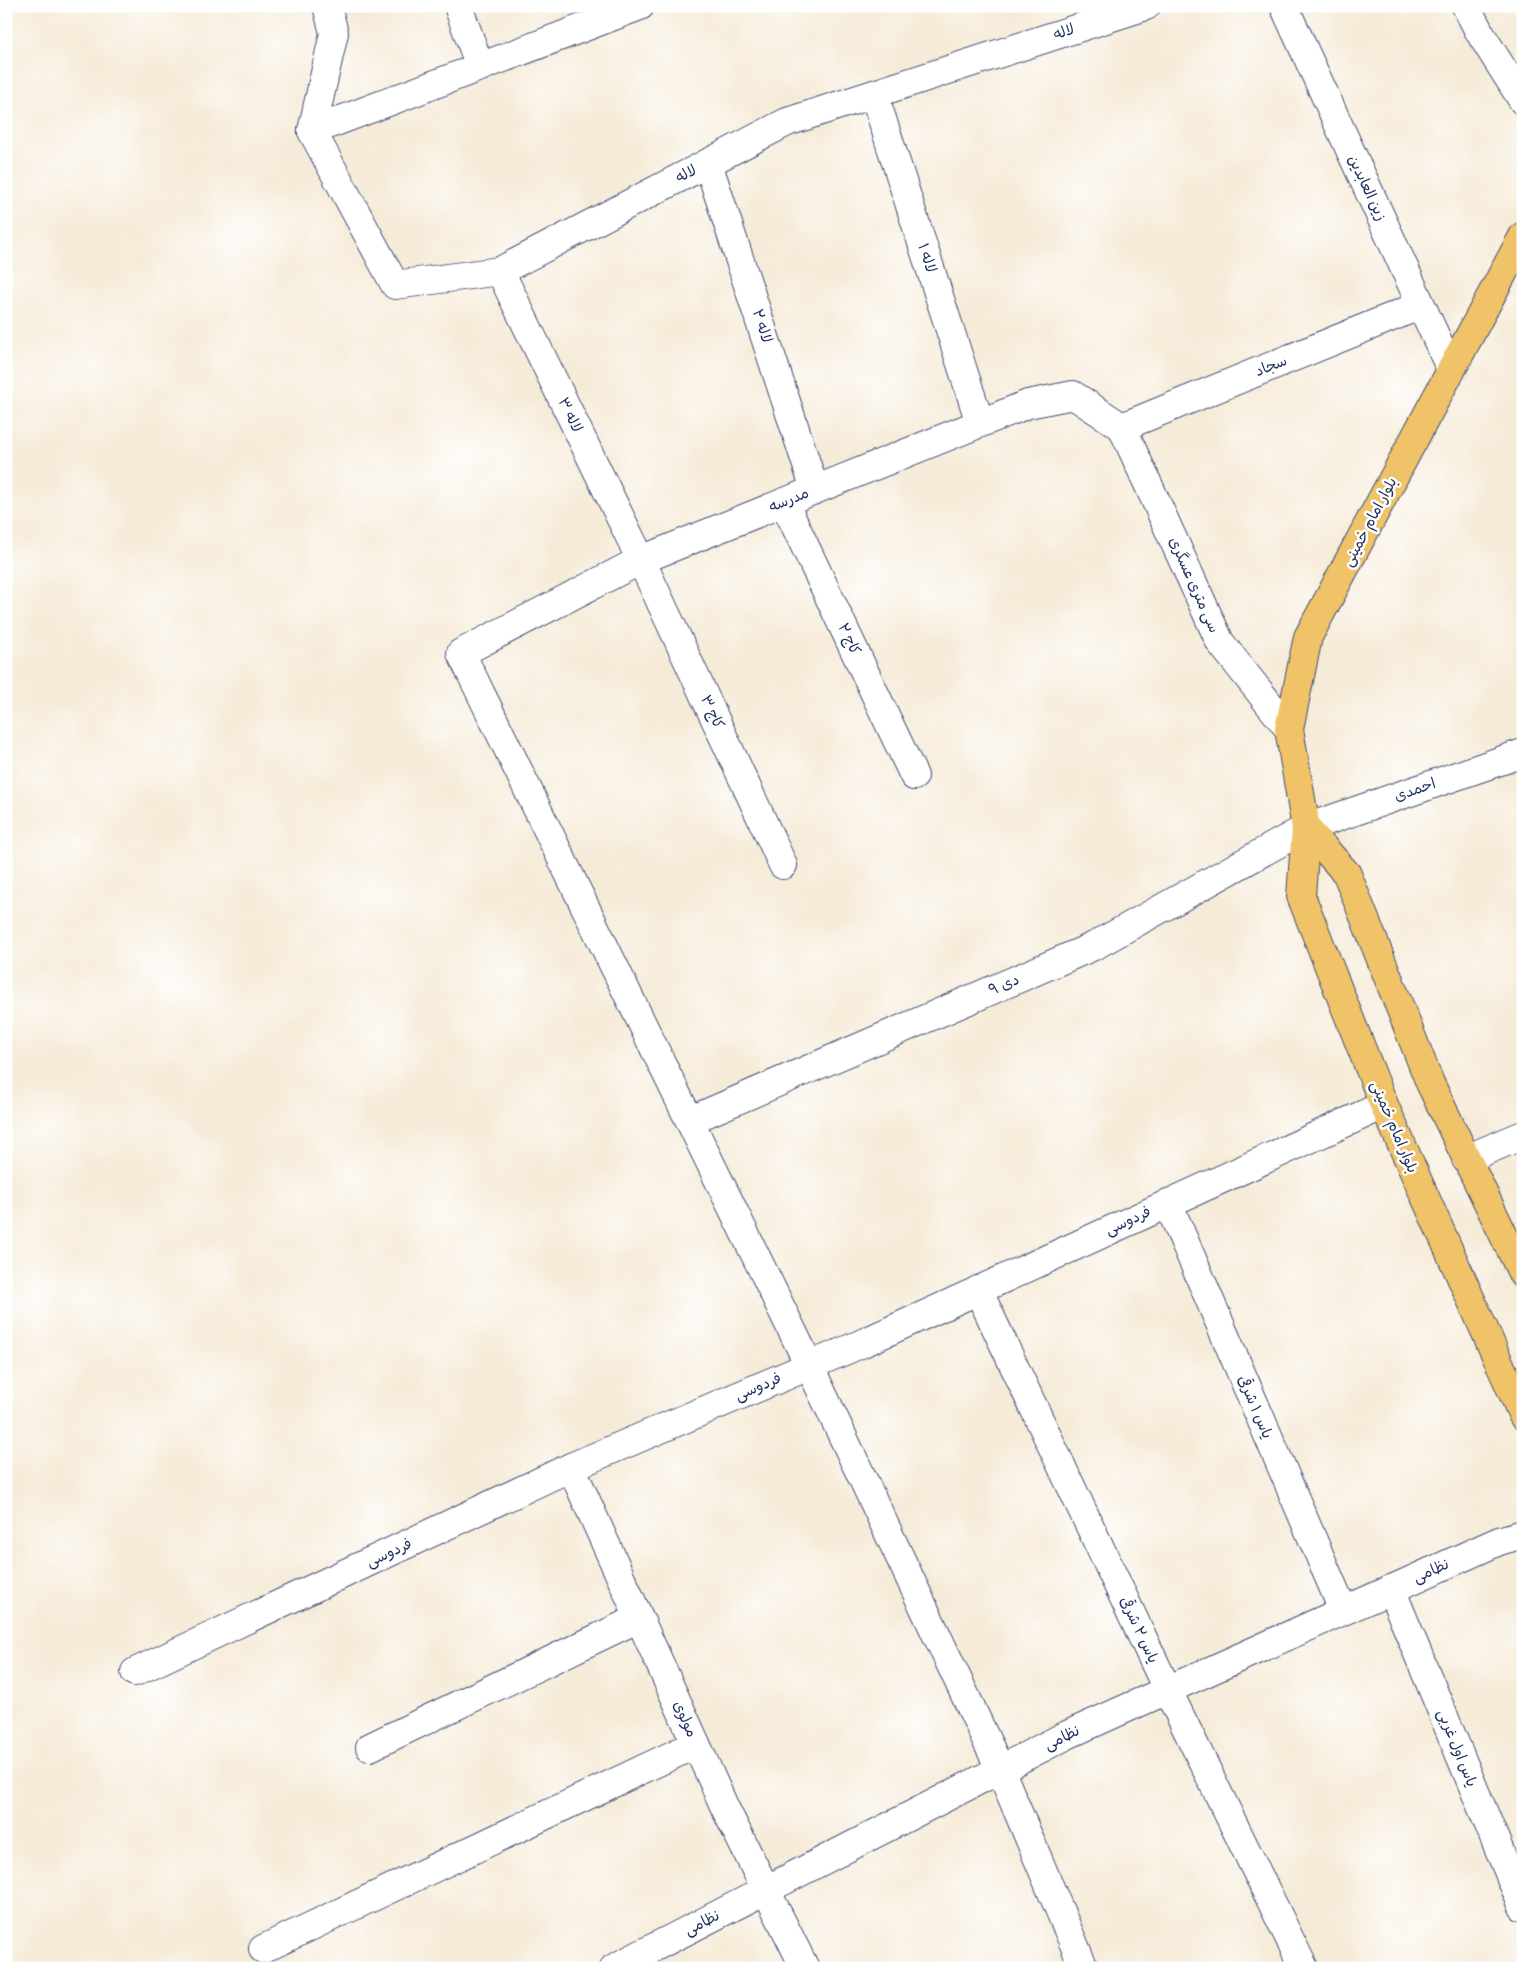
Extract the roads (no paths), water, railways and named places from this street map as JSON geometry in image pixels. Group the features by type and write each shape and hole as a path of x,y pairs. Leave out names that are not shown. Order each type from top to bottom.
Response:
{"main road":[{"name":"بلوار امام خمینی","path":"1523,236 1308,636 1289,729 1306,828 1301,896 1384,1105 1523,1416"},
{"path":"1306,828 1347,874 1430,1083 1523,1275"}],"street":[{"path":"312,130 334,33 327,6"},
{"path":"458,6 480,67"},
{"path":"312,130 640,6"},
{"name":"لاله","path":"312,130 395,285 500,271 787,122 1146,6"},
{"name":"زین العابدین","path":"1284,6 1450,370"},
{"path":"1466,6 1480,33 1523,101"},
{"name":"لاله ۱","path":"874,94 980,423"},
{"name":"لاله ۲","path":"708,163 815,490"},
{"name":"لاله ۳","path":"500,271 641,560"},
{"name":"سجاد","path":"1122,427 1421,305"},
{"name":"مدرسه","path":"691,1120 461,653 641,560 1028,404 1073,395 1122,427"},
{"name":"سی متری عسگری","path":"1122,427 1220,642 1289,729"},
{"name":"کاج ۲","path":"784,502 914,776"},
{"name":"کاج ۳","path":"641,560 783,865"},
{"name":"احمدی","path":"1306,828 1523,753"},
{"name":"۹ دی","path":"691,1120 1094,946 1306,828"},
{"name":"فردوسی","path":"134,1672 571,1467 809,1366 1384,1105"},
{"path":"691,1120 1000,1769 1084,1968"},
{"path":"1466,1159 1523,1135"},
{"name":"یاس ۱ شرقی","path":"1168,1203 1344,1610"},
{"name":"یاس ۲ شرقی","path":"978,1290 1167,1689 1304,1968"},
{"name":"مولوی","path":"571,1467 725,1808 805,1968"},
{"name":"نظامی","path":"614,1968 1067,1735 1499,1540 1523,1534"},
{"name":"یاس اول غربی","path":"1391,1589 1523,1907"},
{"path":"370,1747 639,1618"},
{"path":"263,1949 696,1744"}]}
